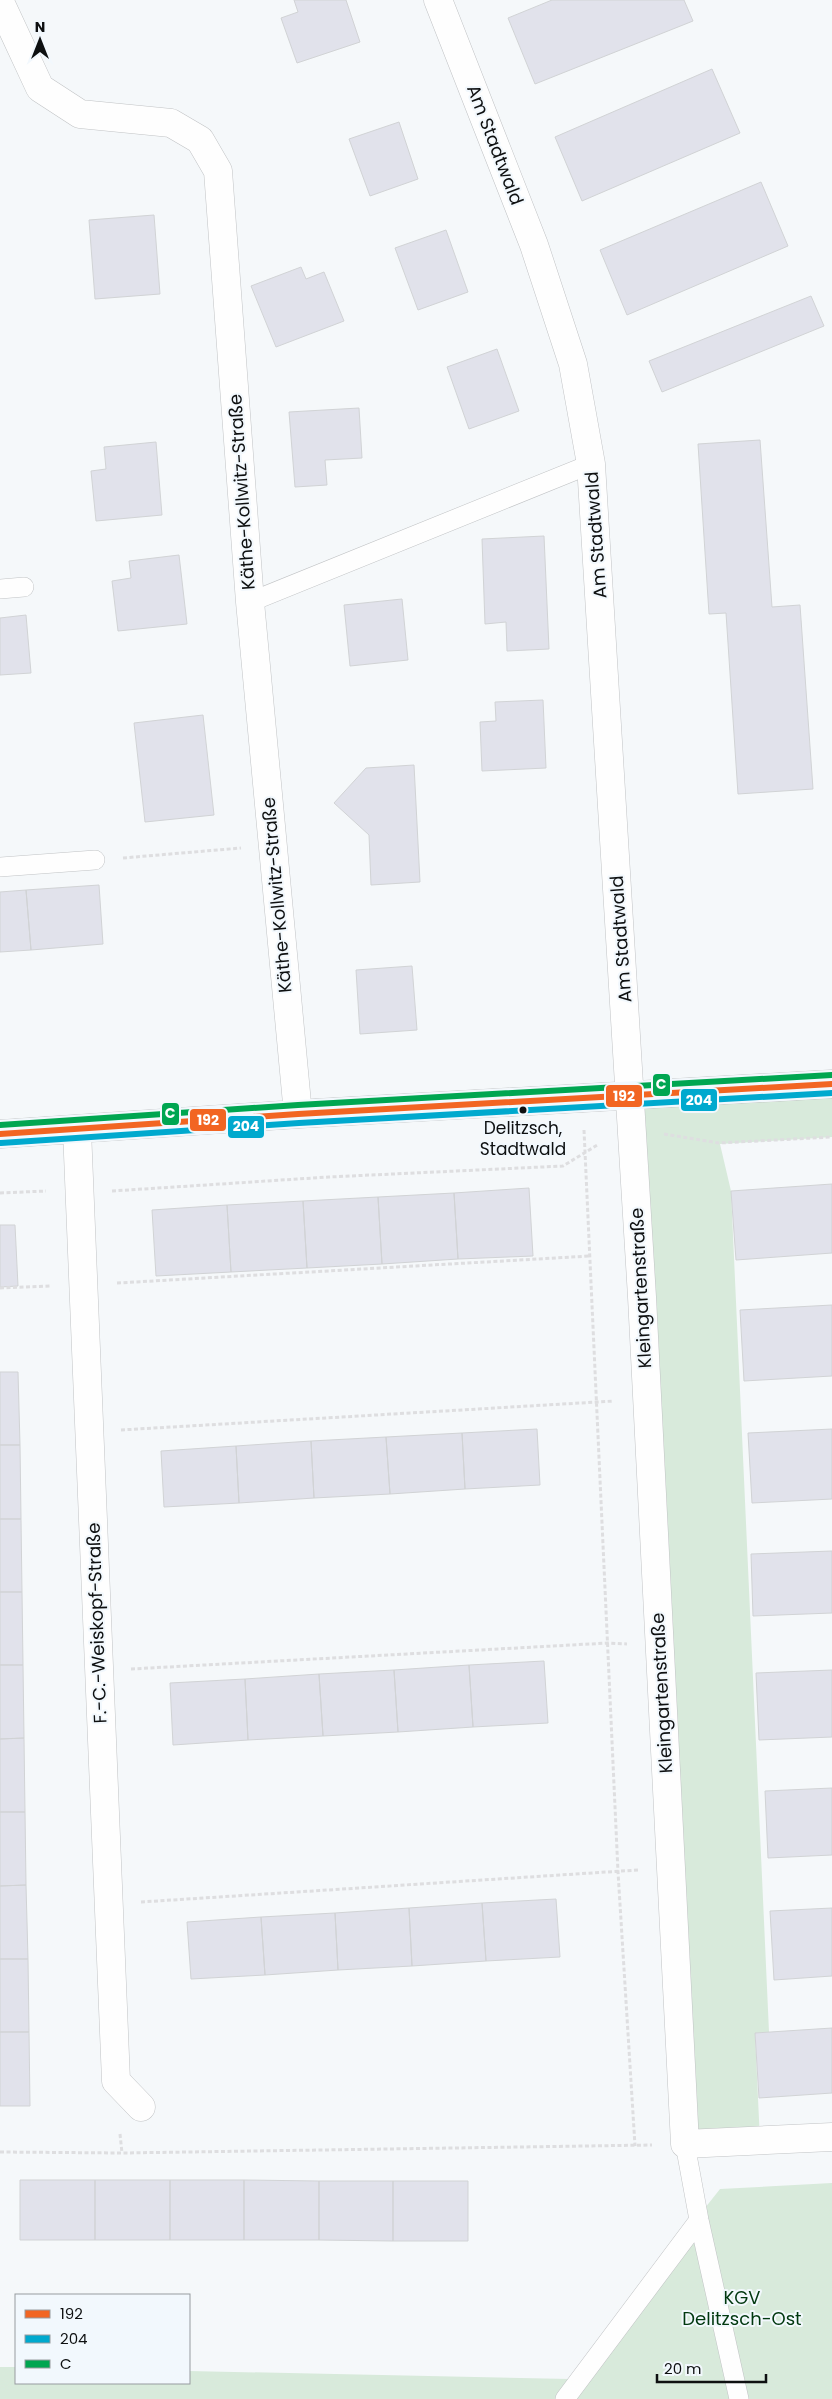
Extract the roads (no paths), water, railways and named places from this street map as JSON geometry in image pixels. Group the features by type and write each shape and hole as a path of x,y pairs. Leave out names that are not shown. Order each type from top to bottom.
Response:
{"street":[{"name":"Am Stadtwald","path":"438,0 534,246 573,364 592,464 631,1094"},
{"name":"Käthe-Kollwitz-Straße","path":"0,2 40,88 80,114 172,123 200,140 218,171 250,602 298,1114"},
{"path":"0,1134 298,1114 832,1084"},
{"name":"Kleingartenstraße","path":"631,1094 685,2144"},
{"name":"F.-C.-Weiskopf-Straße","path":"77,1130 116,2081 141,2107"},
{"path":"685,2144 832,2137"}],"lane":[{"path":"250,602 592,464"},
{"path":"0,590 24,587"},
{"path":"0,867 95,860"},
{"path":"685,2144 699,2220 740,2399"},
{"path":"565,2399 699,2220"}],"place":[{"name":"Delitzsch, Stadtwald","path":"523,1110"}],"park label":[{"name":"KGV Delitzsch-Ost","path":"742,2308"}]}
